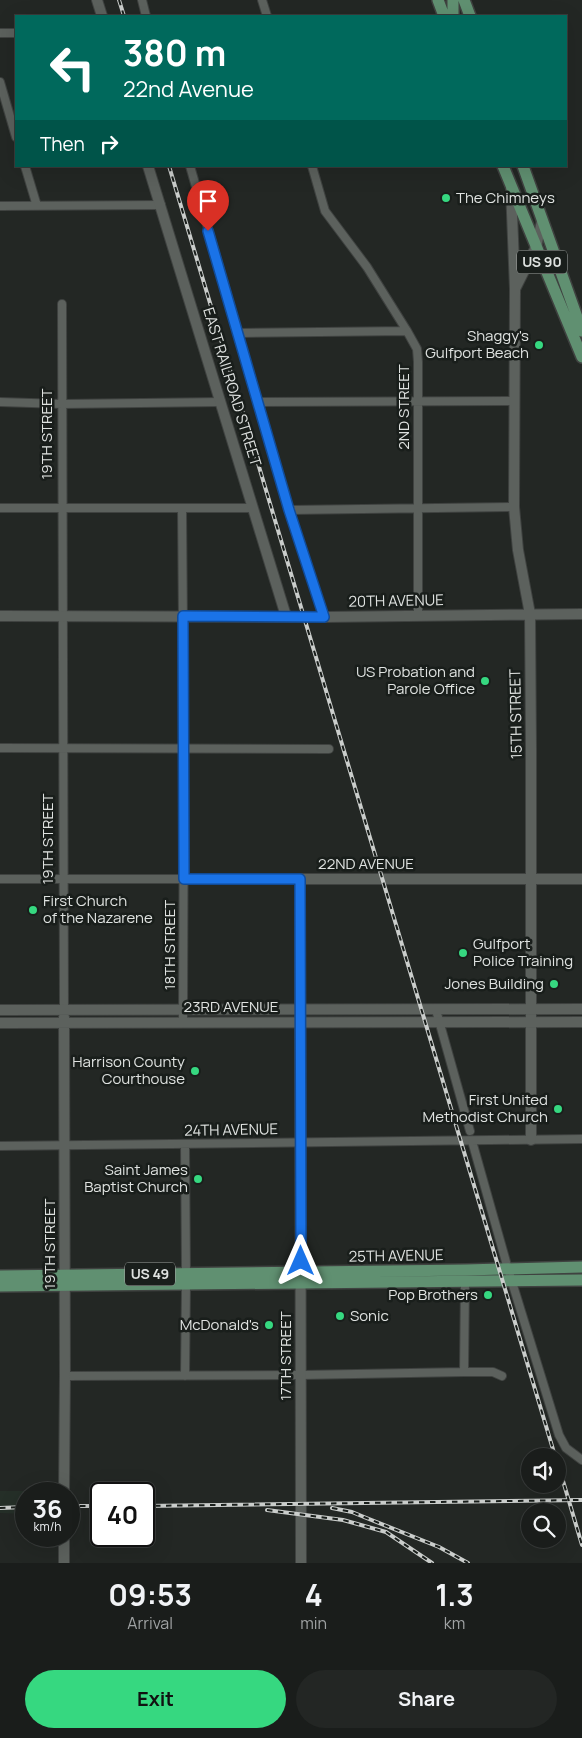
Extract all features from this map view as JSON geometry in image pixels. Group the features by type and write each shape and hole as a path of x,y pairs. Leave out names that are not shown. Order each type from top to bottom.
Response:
{"main road":[{"path":"438,0 444,15"},
{"path":"453,15 454,0"},
{"path":"464,0 470,15"},
{"name":"US 90","path":"504,167 582,357"},
{"name":"US 90","path":"523,167 582,331"},
{"name":"25TH AVENUE","path":"0,1276 65,1280 186,1279 582,1267"},
{"name":"25TH AVENUE","path":"301,1277 582,1280"},
{"name":"25TH AVENUE","path":"0,1286 65,1280"}],"street":[{"path":"97,0 102,15"},
{"path":"142,0 146,15"},
{"path":"262,0 267,15"},
{"path":"0,33 15,33"},
{"path":"0,82 15,134"},
{"path":"25,167 37,206"},
{"name":"EAST RAILROAD STREET","path":"148,167 286,616"},
{"path":"190,167 289,510 324,617"},
{"name":"2ND STREET","path":"312,167 325,211 367,267 408,331 417,349 418,616"},
{"name":"15TH STREET","path":"511,185 515,289 514,507 518,550 530,614 531,1140"},
{"path":"0,206 161,205"},
{"name":"15TH STREET","path":"515,289 536,247 542,221"},
{"name":"19TH STREET","path":"62,304 66,1376 64,1482"},
{"path":"238,333 408,331"},
{"path":"257,402 514,401"},
{"path":"0,402 62,404 221,402"},
{"path":"289,510 514,507"},
{"path":"0,508 252,508"},
{"name":"18TH STREET","path":"182,508 184,748 183,1022"},
{"name":"20TH AVENUE","path":"0,616 324,617 582,614"},
{"path":"0,748 329,749"},
{"name":"22ND AVENUE","path":"0,879 582,879"},
{"name":"17TH STREET","path":"300,879 301,1563"},
{"name":"23RD AVENUE","path":"0,1010 582,1009"},
{"path":"436,1010 438,1023 470,1130"},
{"name":"23RD AVENUE","path":"0,1023 582,1022"},
{"name":"24TH AVENUE","path":"0,1146 582,1139"},
{"path":"472,1141 508,1268 559,1435 566,1448 582,1460"},
{"path":"185,1145 186,1376"},
{"path":"464,1372 466,1280"},
{"path":"66,1376 464,1372 493,1372 502,1376"},
{"path":"64,1547 64,1563"}],"shaded area":[{"path":"0,1491 15,1491 15,1514 0,1513"}],"railway":[{"path":"119,0 124,15"},
{"path":"169,167 553,1448"},
{"path":"566,1491 582,1545"},
{"path":"155,1506 582,1500"},
{"path":"80,1506 90,1506"},
{"path":"0,1508 15,1507"},
{"path":"332,1508 352,1512 439,1547 468,1563"},
{"path":"267,1510 343,1520 386,1532 432,1563"}],"place":[{"name":"The Chimneys","path":"446,198"},
{"name":"Shaggy's Gulfport Beach","path":"539,345"},
{"name":"US Probation and Parole Office","path":"485,681"},
{"name":"First Church of the Nazarene","path":"33,910"},
{"name":"Gulfport Police Training","path":"463,953"},
{"name":"Jones Building","path":"554,984"},
{"name":"Harrison County Courthouse","path":"195,1071"},
{"name":"First United Methodist Church","path":"558,1109"},
{"name":"Saint James Baptist Church","path":"198,1179"},
{"name":"Pop Brothers","path":"488,1295"},
{"name":"Sonic","path":"340,1316"},
{"name":"McDonald's","path":"269,1325"}],"route":[{"path":"208,231 289,510 324,617 183,616 184,879 300,879 301,1261"}]}
